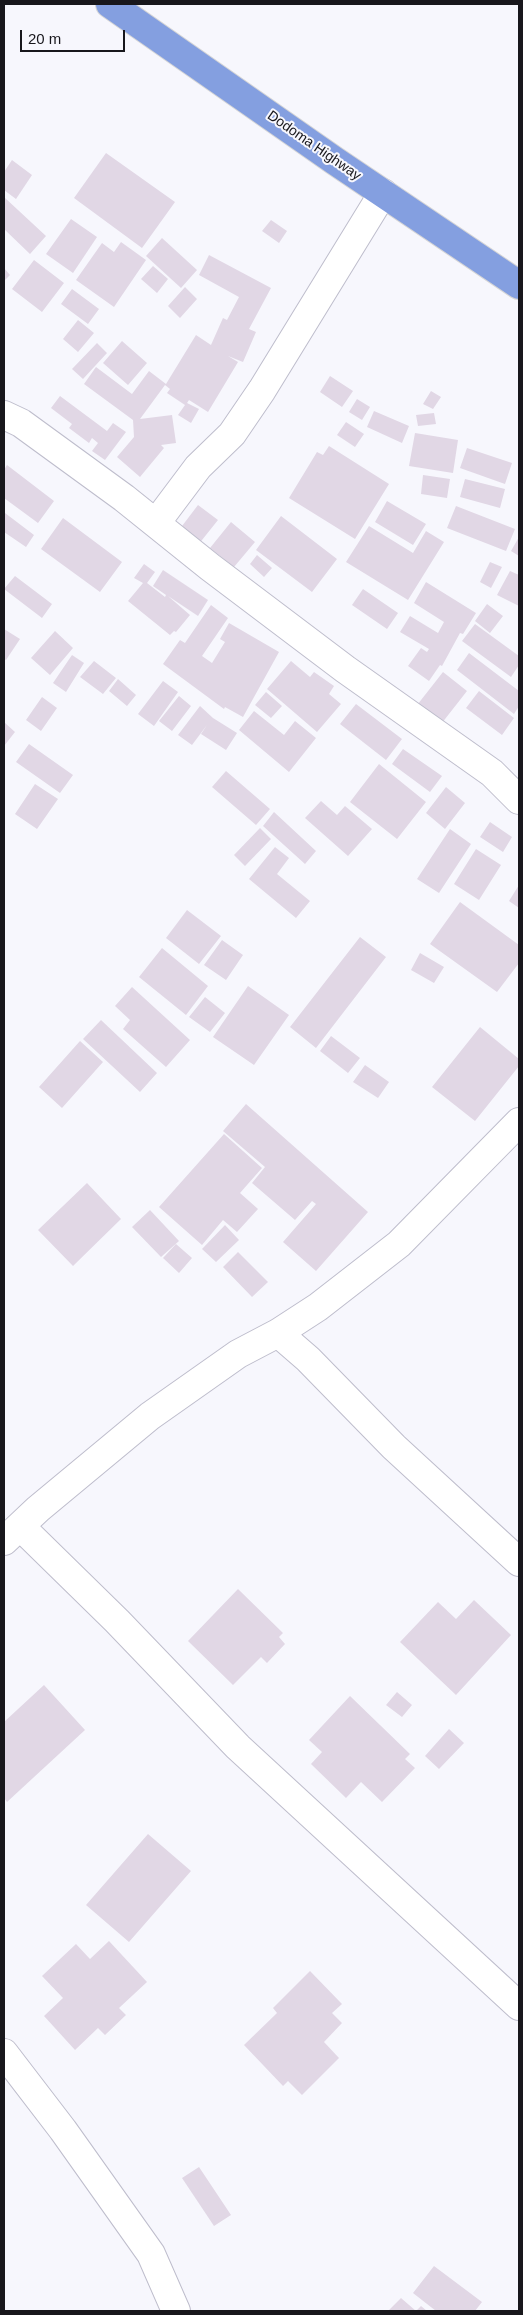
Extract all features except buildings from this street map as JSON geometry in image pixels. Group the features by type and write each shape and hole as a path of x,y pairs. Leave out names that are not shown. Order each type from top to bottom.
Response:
{"highway":[{"name":"Dodoma Highway","path":"110,4 383,194 519,285"}],"street":[{"path":"156,523 198,467 232,434 383,194"},
{"path":"4,415 21,423 156,523 345,669 492,773 519,800"},
{"path":"519,1122 399,1244 318,1307 278,1333 238,1354 150,1416 12,1534 117,1621 238,1747 519,2006"},
{"path":"278,1333 308,1359 394,1447 519,1562"},
{"path":"4,2053 63,2130 151,2254 176,2311"}]}
